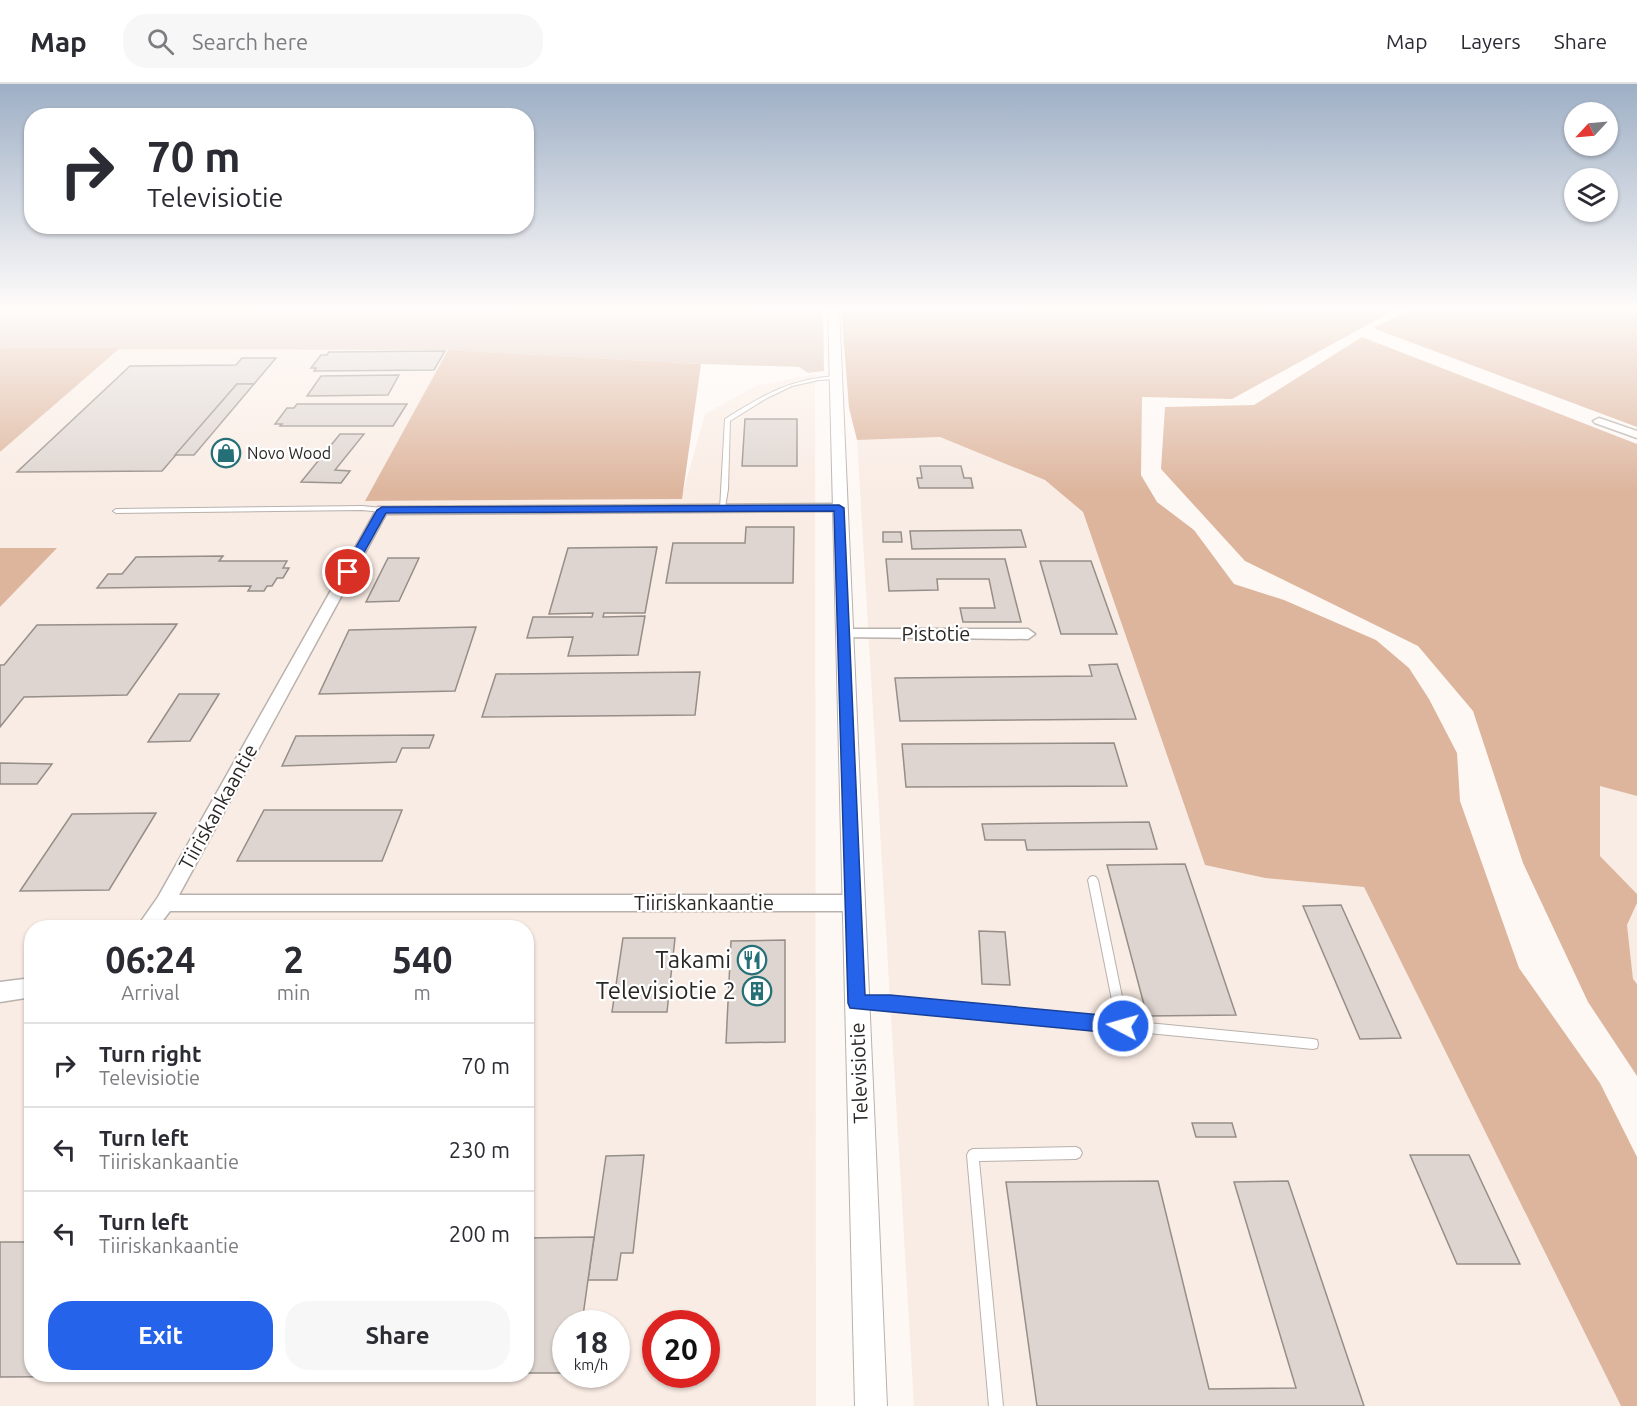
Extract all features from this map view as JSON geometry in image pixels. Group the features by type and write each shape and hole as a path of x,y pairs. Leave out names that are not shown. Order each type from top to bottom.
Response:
{"street":[{"name":"Televisiotie","path":"836,369 871,1406"},
{"path":"1599,421 1637,435"},
{"path":"382,510 839,508"},
{"name":"Tiiriskankaantie","path":"382,510 165,903 853,903"},
{"name":"Pistotie","path":"844,634 1028,634"},
{"path":"152,920 165,903"},
{"path":"0,992 24,988"}],"lane":[{"path":"722,508 725,489 727,420 778,388 806,380 836,378"},
{"path":"116,511 362,508 382,510"},
{"path":"1093,880 1123,1026"},
{"path":"856,1003 890,1003 1313,1044"},
{"path":"996,1406 973,1155 1076,1153"}],"shaded area":[{"path":"0,369 96,369 0,452"},
{"path":"96,369 438,369 366,501 681,499 705,414 756,386 815,374 816,1406 0,1406 0,607 56,548 0,548 0,452"},
{"path":"438,369 700,369 682,499 365,501"},
{"path":"802,369 824,369 824,371 808,373"},
{"path":"846,369 1287,369 1232,399 1142,397 1141,475 1157,502 1194,530 1234,584 1284,600 1376,640 1409,668 1429,699 1457,753 1460,801 1519,968 1600,1083 1637,1157 1637,1406 1621,1406 1364,887 1265,878 1205,865 1083,512 1045,480 940,437 857,440 849,408"},
{"path":"1312,369 1443,369 1637,444 1637,796 1600,786 1600,856 1637,894 1637,903 1627,925 1633,979 1637,984 1637,1076 1588,1002 1523,863 1473,711 1418,646 1245,561 1161,469 1165,407 1254,405"},
{"path":"1482,369 1637,369 1637,427"},
{"path":"940,437 1045,480 1083,512 1205,865 1265,878 1364,887 1621,1406 914,1406 857,440"},
{"path":"0,548 57,548 0,607"},
{"path":"1600,785 1637,796 1637,894 1600,856"},
{"path":"1637,903 1637,984 1633,979 1627,925"}],"building":[{"path":"127,369 267,369 254,384 237,384 162,471 17,472"},
{"path":"316,369 435,369 434,370 314,371"},
{"path":"399,375 388,395 307,396 321,376"},
{"path":"237,384 254,384 194,455 175,455"},
{"path":"297,404 407,404 393,426 280,426 282,424 275,424 287,408 294,408"},
{"path":"745,419 797,419 797,466 742,466"},
{"path":"340,434 364,434 335,470 350,471 341,483 301,482"},
{"path":"920,466 961,466 964,478 971,478 973,488 919,488 917,478 922,478"},
{"path":"746,527 794,527 793,583 666,583 673,543 745,543"},
{"path":"1021,530 1026,547 912,549 910,531"},
{"path":"883,532 901,532 902,542 883,542"},
{"path":"657,547 645,613 604,613 603,617 645,616 638,655 568,656 573,637 527,638 533,617 592,617 593,613 549,614 568,548"},
{"path":"223,556 219,561 287,561 283,568 289,568 283,578 277,578 272,586 267,586 264,591 248,591 251,586 97,588 108,574 122,574 136,557"},
{"path":"388,558 419,558 399,601 366,602"},
{"path":"886,559 1005,559 1021,622 963,622 960,608 995,608 989,579 937,579 938,590 889,591"},
{"path":"1040,561 1091,561 1117,634 1061,634"},
{"path":"177,624 127,695 24,697 0,727 0,665 4,665 37,625"},
{"path":"476,627 455,691 319,694 349,630"},
{"path":"1117,664 1136,719 900,721 895,678 1092,676 1089,665"},
{"path":"700,672 695,715 482,717 496,674"},
{"path":"179,694 219,694 190,741 148,742"},
{"path":"434,735 429,748 402,748 396,762 282,766 296,736"},
{"path":"1114,743 1127,786 906,787 902,744"},
{"path":"0,763 52,764 37,784 0,784"},
{"path":"264,810 402,810 382,861 237,861"},
{"path":"156,813 109,890 20,891 72,814"},
{"path":"1149,822 1157,849 1027,850 1025,840 985,840 982,824"},
{"path":"1185,864 1236,1015 1147,1016 1107,865"},
{"path":"1341,905 1401,1038 1360,1039 1303,906"},
{"path":"979,931 1005,932 1010,985 982,984"},
{"path":"623,938 675,938 667,1012 612,1012"},
{"name":"Televisiotie 2","path":"785,940 785,1042 726,1043 731,941"},
{"path":"1192,1123 1232,1123 1236,1137 1196,1137"},
{"path":"644,1155 633,1253 621,1253 617,1280 588,1280 606,1156"},
{"path":"1410,1155 1469,1155 1520,1264 1457,1264"},
{"path":"1158,1181 1209,1389 1296,1388 1234,1182 1288,1181 1364,1406 1037,1406 1006,1182"},
{"path":"594,1237 584,1310 552,1310 552,1373 534,1373 534,1238"},
{"path":"0,1242 24,1242 24,1377 0,1377"}],"place":[{"name":"Novo Wood","path":"226,453"},
{"name":"Takami","path":"752,960"},
{"name":"Televisiotie 2","path":"757,991"}],"route":[{"path":"348,572 382,510 839,508 856,1003 890,1003 1123,1026"}]}
